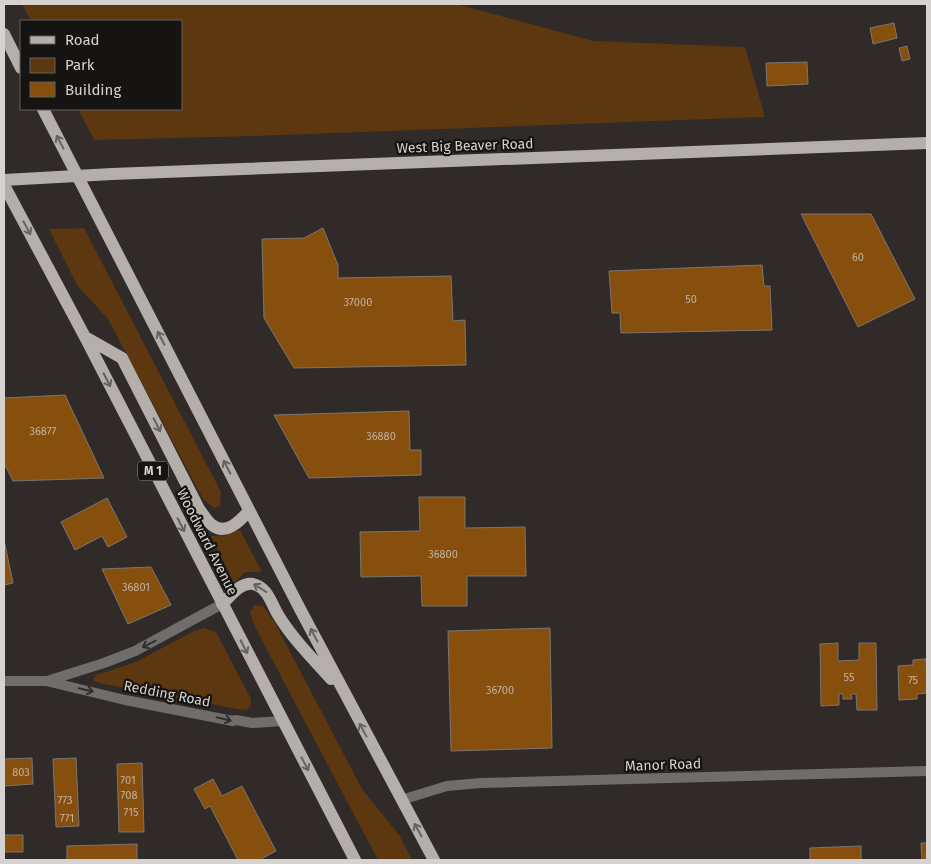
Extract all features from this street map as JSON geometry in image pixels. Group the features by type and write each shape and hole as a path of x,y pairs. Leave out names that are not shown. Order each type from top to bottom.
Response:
{"main road":[{"path":"4,34 20,66"},
{"path":"44,110 344,694 434,860"},
{"name":"West Big Beaver Road","path":"4,180 927,143"},
{"name":"Woodward Avenue","path":"4,185 355,860"},
{"path":"84,337 122,358 200,509 212,525 218,528 226,528 234,525 249,511"},
{"path":"222,604 238,588 246,584 258,586 266,592 292,634 344,694"}],"street":[{"name":"Redding Road","path":"46,681 135,651 222,604"},
{"name":"Redding Road","path":"4,681 46,681 125,700 252,724 283,721"},
{"name":"Manor Road","path":"401,800 447,786 481,783 927,771"}],"green space":[{"path":"22,4 456,4 593,41 745,47 765,117 255,136 94,140 79,110 182,110 182,20 30,20"},
{"path":"84,228 221,492 220,506 214,508 203,499 108,319 77,285 49,229"},
{"path":"240,530 262,572 245,572 234,583 211,536 225,535"},
{"path":"254,605 263,606 275,623 362,789 399,835 412,860 378,860 256,629 250,613"},
{"path":"204,628 216,632 251,699 248,709 243,710 99,683 93,680 96,675 136,662 194,631"}],"building":[{"path":"894,23 897,38 873,44 870,28"},
{"path":"907,46 910,59 902,61 899,48"},
{"path":"807,62 808,84 767,86 766,63"},
{"path":"801,214 871,214 915,299 858,327"},
{"path":"323,228 338,265 338,278 451,276 453,321 465,320 466,365 294,368 264,318 262,239 304,238"},
{"path":"762,265 764,286 770,286 772,330 621,333 620,313 612,313 609,271"},
{"path":"65,395 104,478 13,481 4,463 4,398"},
{"path":"409,411 410,450 421,450 421,475 309,478 274,415"},
{"path":"419,497 465,497 465,528 525,527 526,576 467,576 467,606 422,606 421,576 361,577 360,532 420,531"},
{"path":"107,498 127,537 108,547 102,536 75,550 61,522"},
{"path":"4,540 13,583 4,585"},
{"path":"151,567 171,605 128,624 102,569"},
{"path":"550,628 552,748 451,751 448,631"},
{"path":"838,643 838,661 859,660 859,643 876,643 877,710 857,710 856,694 851,694 852,699 843,699 843,694 839,694 839,705 821,706 820,644"},
{"path":"926,659 927,693 917,694 917,699 899,700 898,666 913,665 913,660"},
{"path":"32,758 33,784 4,786 4,759"},
{"path":"76,758 79,826 56,827 53,759"},
{"path":"142,763 144,832 119,832 117,764"},
{"path":"213,779 222,796 242,786 276,851 259,860 238,860 210,806 205,809 194,789"},
{"path":"4,835 23,835 23,852 4,852"},
{"path":"921,843 927,843 927,860 922,860"},
{"path":"137,844 137,860 67,860 67,846"},
{"path":"861,846 861,860 810,860 810,848"}]}
